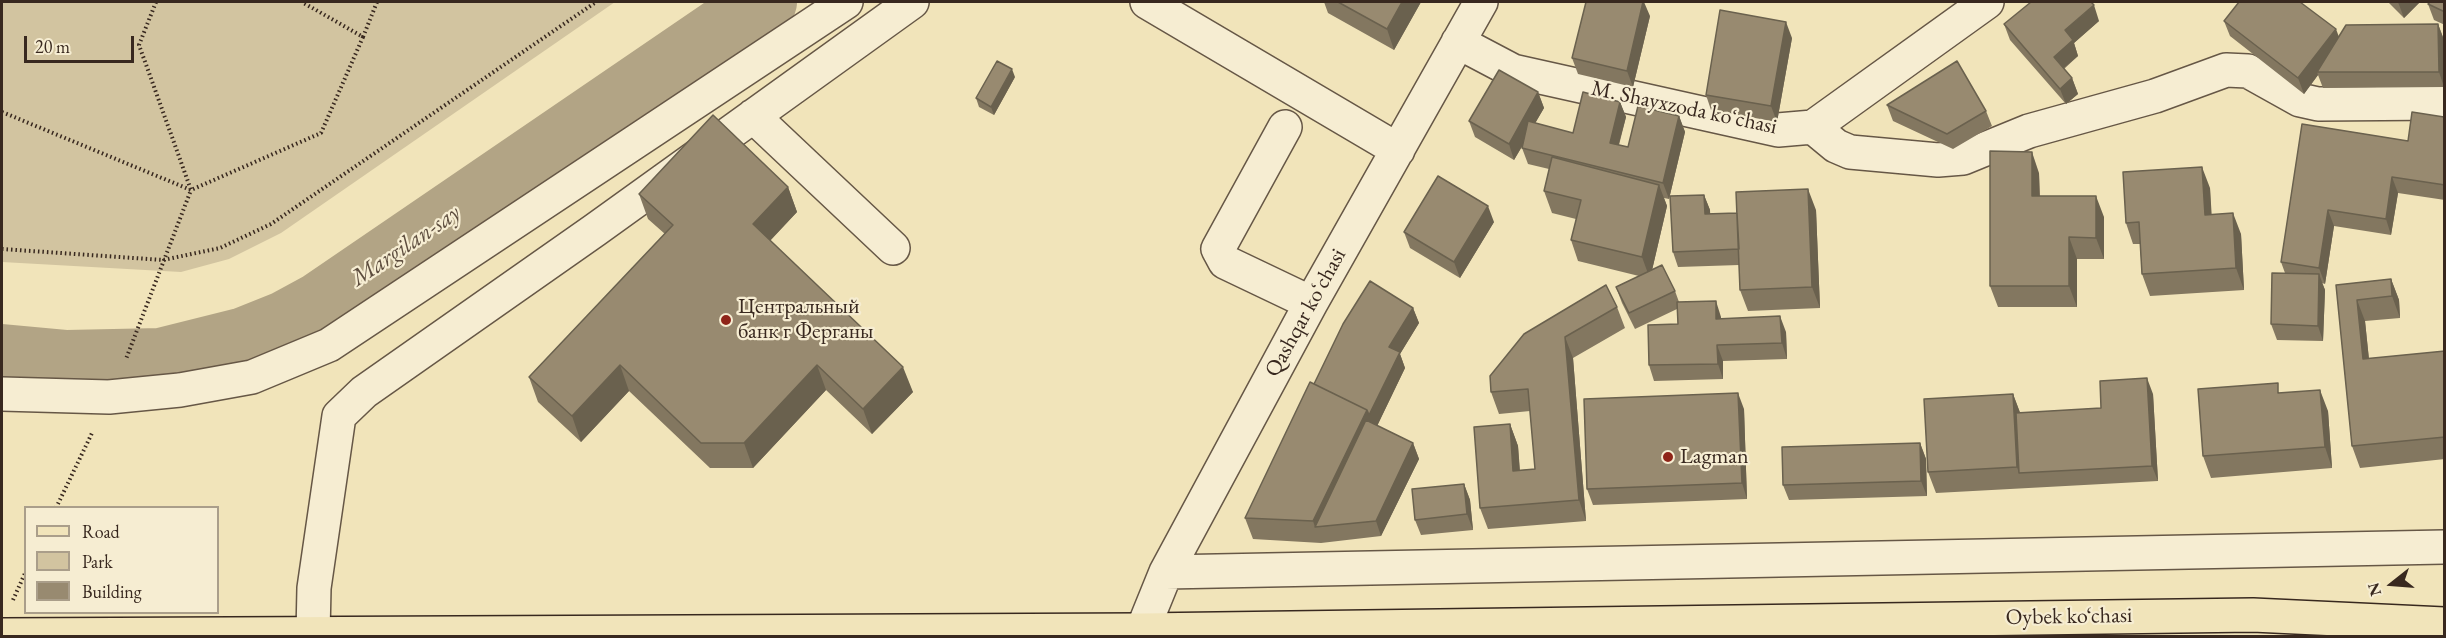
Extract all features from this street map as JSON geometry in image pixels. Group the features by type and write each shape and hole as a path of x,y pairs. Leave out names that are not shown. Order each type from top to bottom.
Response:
{"main road":[{"name":"Oybek ko‘chasi","path":"2,635 1142,633 2253,615 2445,624"}],"street":[{"path":"2,394 180,390 252,377 329,345 846,2"},
{"path":"314,633 314,588 339,416 364,392 595,230 912,2"},
{"path":"1147,2 1398,150"},
{"name":"Qashqar koʻchasi","path":"1142,633 1166,572 1311,303 1481,2"},
{"path":"1987,2 1813,127 1836,146 1850,152 1938,160 1963,158 2029,131 2155,96 2226,69 2248,71 2300,100 2318,104 2445,103"},
{"name":"M. Shayxzoda koʻchasi","path":"1458,42 1513,71 1778,130 1813,127"},
{"path":"753,116 893,248"},
{"path":"1286,127 1218,249 1225,262 1311,303"},
{"path":"1166,572 2445,547"}],"path":[{"path":"56,506 113,390 191,190 139,45 156,2"},
{"path":"302,2 363,37"},
{"path":"2,112 191,190 321,133 377,2"},
{"path":"2,249 163,262 220,248 272,225 596,2"}],"green space":[{"path":"2,2 615,2 281,233 229,259 181,272 2,262"}],"building":[{"path":"1338,2 1402,2 1387,29"},
{"path":"1586,2 1643,2 1627,71 1572,58"},
{"path":"2031,2 2091,2 2094,5 2065,30 2073,40 2054,57 2072,78 2060,89 2004,24"},
{"path":"2239,2 2300,2 2336,29 2298,78 2224,21"},
{"path":"2445,2 2445,12 2428,4"},
{"path":"1720,10 1786,22 1771,106 1706,95"},
{"path":"2438,24 2439,72 2317,72 2346,25"},
{"path":"997,61 1012,69 991,107 976,98"},
{"path":"1957,61 1986,111 1947,134 1887,105"},
{"path":"1499,70 1538,92 1509,144 1469,121"},
{"path":"1583,92 1620,102 1610,143 1628,147 1638,106 1679,116 1663,183 1522,148 1528,121 1573,133"},
{"path":"2412,112 2444,117 2445,112 2445,185 2392,177 2386,219 2328,210 2319,268 2281,262 2302,124 2408,141"},
{"name":"Центральный банк г Ферганы","path":"713,115 788,187 753,224 903,367 863,409 817,365 744,443 701,443 620,365 572,416 529,377 673,225 639,194"},
{"path":"1990,151 2032,152 2032,196 2096,196 2096,238 2069,237 2069,286 1990,286"},
{"path":"1552,157 1659,185 1642,257 1571,240 1581,200 1544,191"},
{"path":"2202,167 2205,215 2233,213 2236,268 2142,274 2139,222 2126,223 2123,172"},
{"path":"1438,176 1488,206 1454,262 1404,232"},
{"path":"1808,189 1812,287 1740,290 1736,192"},
{"path":"1704,195 1705,214 1737,213 1739,249 1673,252 1670,196"},
{"path":"1662,265 1675,291 1629,313 1616,287"},
{"path":"2272,273 2319,274 2318,326 2271,324"},
{"path":"2391,279 2392,296 2357,300 2363,359 2445,351 2445,437 2352,446 2336,285"},
{"path":"1370,281 1413,308 1389,347 1400,352 1369,415 1367,410 1314,384 1343,324"},
{"path":"1606,285 1617,307 1565,337 1579,500 1480,508 1474,427 1510,424 1513,471 1535,469 1528,389 1491,392 1490,376 1524,334"},
{"path":"1716,301 1716,319 1780,316 1782,343 1717,345 1718,364 1649,365 1648,325 1678,324 1677,302"},
{"path":"2147,378 2152,466 2019,473 2016,413 2101,408 2100,381"},
{"path":"1310,382 1367,410 1313,521 1245,518"},
{"path":"2278,383 2278,393 2320,390 2325,447 2203,456 2198,389"},
{"name":"Lagman","path":"1738,393 1742,483 1587,489 1584,399"},
{"path":"2013,394 2017,467 1928,472 1924,399"},
{"path":"1366,420 1413,443 1376,521 1315,527"},
{"path":"1920,443 1921,481 1783,485 1782,447"},
{"path":"1464,484 1467,514 1415,520 1412,489"}],"waterway":[{"name":"Margilan-say","path":"2,357 67,363 161,361 245,340 285,324 320,305 764,2"}],"place":[{"name":"Центральный банк г Ферганы","path":"726,320"},
{"name":"Lagman","path":"1668,457"}]}
